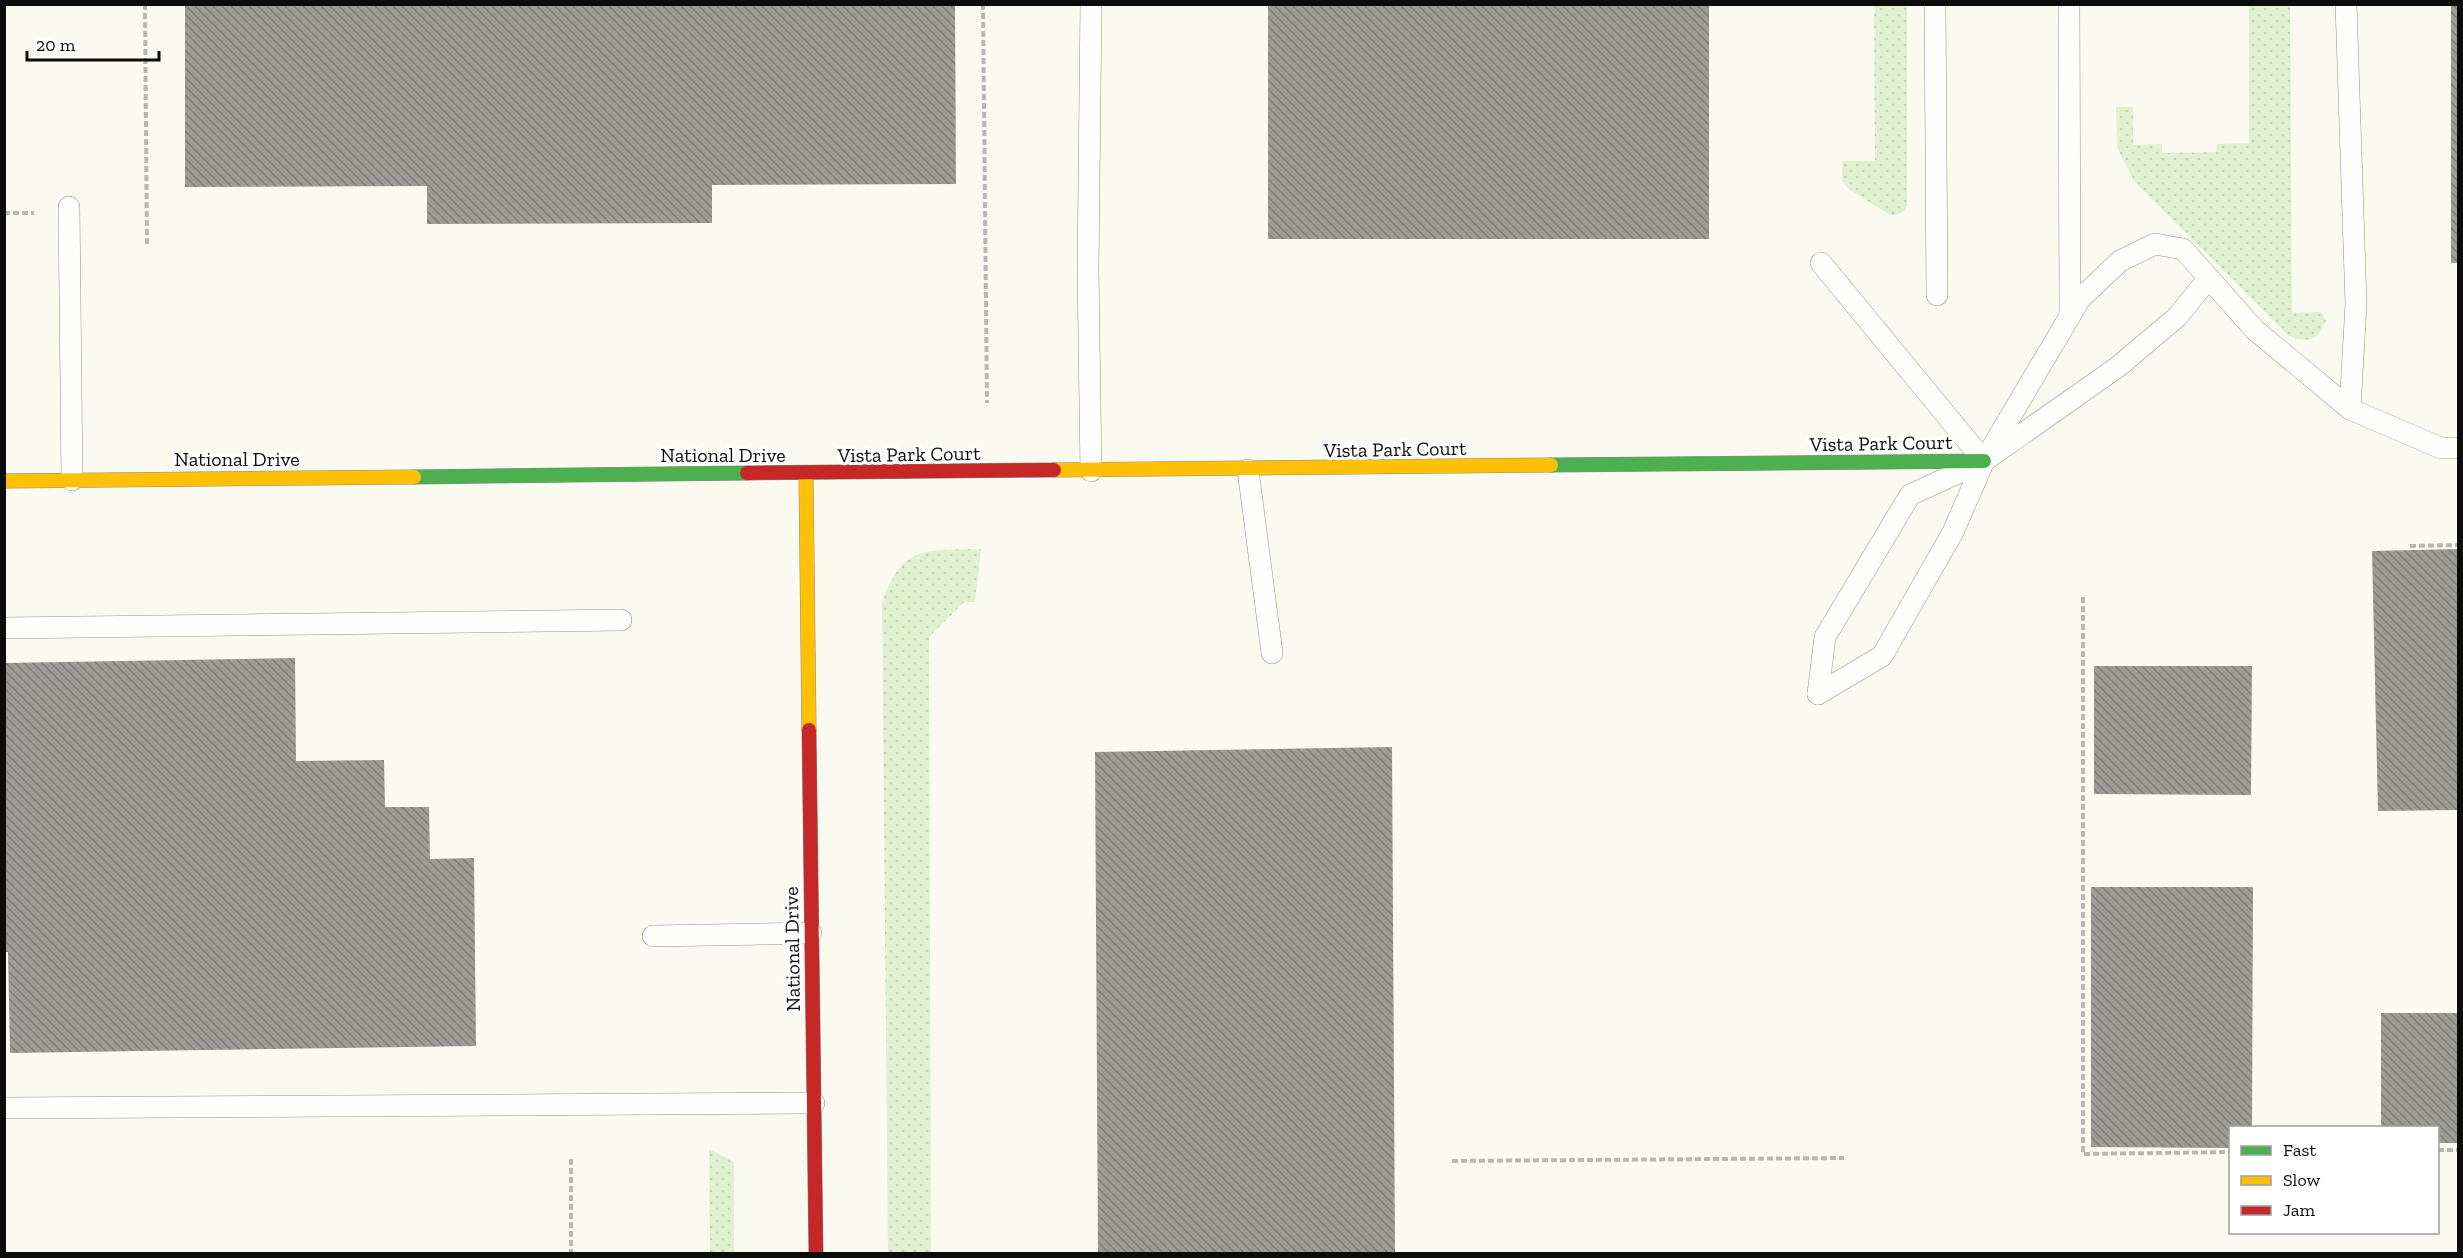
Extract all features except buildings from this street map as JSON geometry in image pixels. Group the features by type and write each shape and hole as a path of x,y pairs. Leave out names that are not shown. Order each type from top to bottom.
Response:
{"street":[{"name":"Vista Park Court","path":"806,474 1984,461"},
{"name":"National Drive","path":"4,481 806,474 816,1254"}],"lane":[{"path":"1090,471 1088,270 1091,4"},
{"path":"1935,4 1937,295"},
{"path":"2069,4 2070,317"},
{"path":"2346,4 2356,304 2350,409"},
{"path":"69,207 72,480"},
{"path":"2208,279 2177,317 2131,357 1984,461 1910,495 1825,637 1818,694 1882,656 1953,532 1984,461 2080,299 2120,261 2155,244 2183,249 2255,330 2350,409 2441,448 2458,448"},
{"path":"1821,263 1984,461"},
{"path":"1248,470 1272,653"},
{"path":"4,628 621,620"},
{"path":"653,936 811,933"},
{"path":"4,1107 814,1103"}],"path":[{"path":"144,4 147,245"},
{"path":"983,4 987,403"},
{"path":"4,213 34,213"},
{"path":"2410,546 2458,545"},
{"path":"2083,597 2083,1154 2229,1152"},
{"path":"2439,1150 2458,1150"},
{"path":"1452,1161 1844,1158"},
{"path":"571,1159 572,1254"}],"green space":[{"path":"1874,5 1907,5 1907,205 1903,212 1893,215 1847,188 1842,180 1842,161 1875,161"},
{"path":"2249,5 2290,5 2292,313 2321,312 2326,320 2320,332 2307,340 2289,336 2134,181 2117,147 2116,107 2133,107 2133,145 2162,144 2162,153 2216,152 2217,144 2249,143"},
{"path":"981,549 975,602 964,602 929,637 931,1253 888,1253 882,603 899,570 908,560 919,554 931,551"},
{"path":"709,1149 734,1162 734,1253 710,1253"}],"traffic: fast":[{"path":"1551,465 1984,461"},
{"path":"414,477 747,473"}],"traffic: slow":[{"path":"1054,470 1551,465"},
{"path":"806,474 809,730"},
{"path":"4,481 414,477"}],"traffic: jam":[{"path":"747,473 1054,470"},
{"path":"809,730 816,1254"}]}
